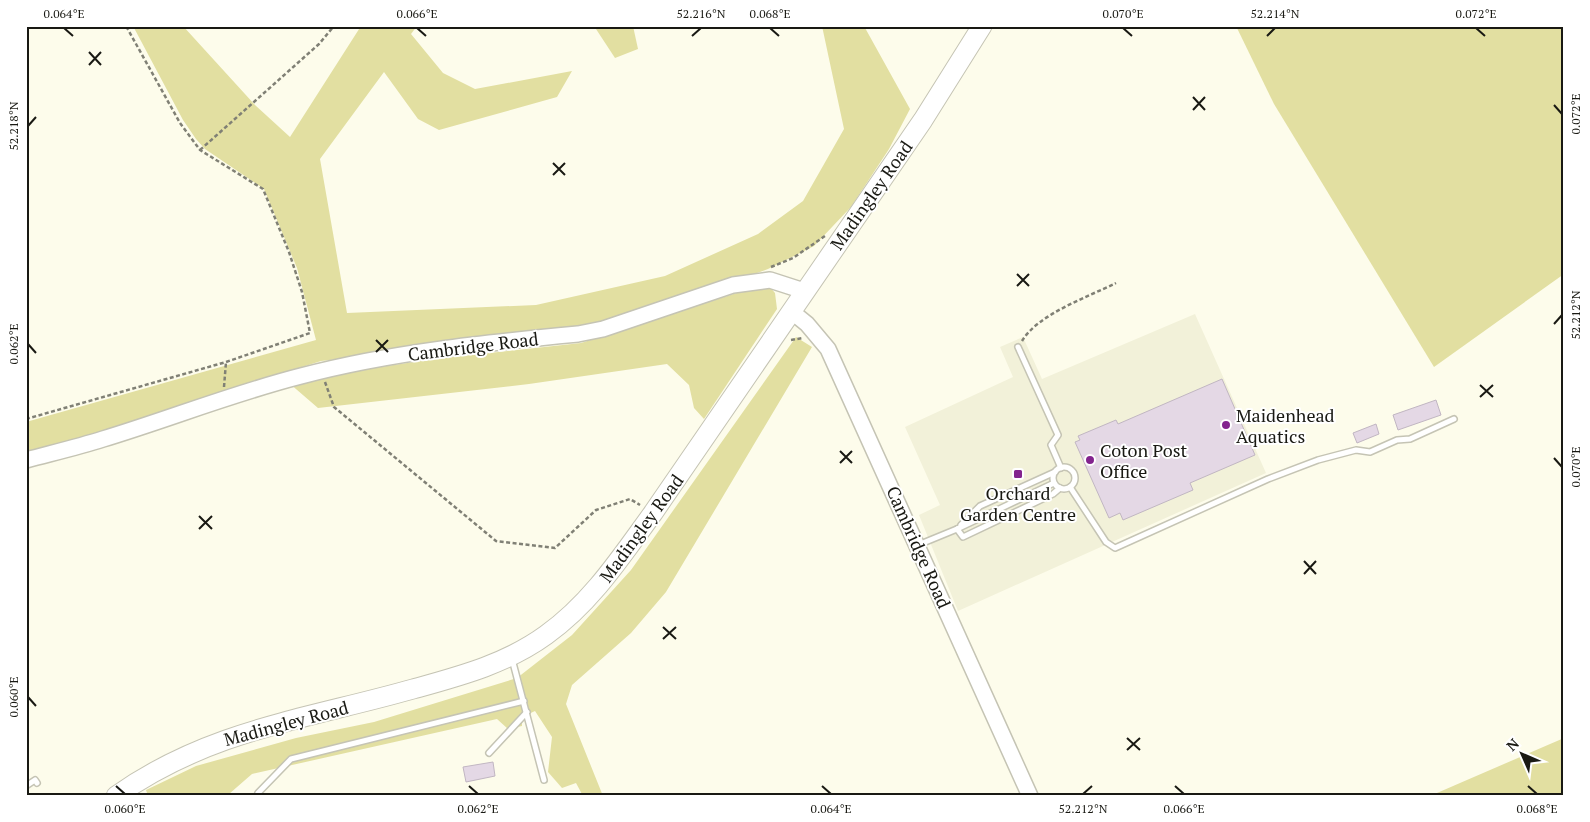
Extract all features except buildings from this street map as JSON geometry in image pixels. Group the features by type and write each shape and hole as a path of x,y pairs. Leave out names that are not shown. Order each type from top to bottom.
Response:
{"highway":[{"name":"Madingley Road","path":"116,796 167,763 221,740 266,726 459,676 511,656 546,635 574,612 608,576 653,513 923,120 982,26"}],"street":[{"name":"Cambridge Road","path":"26,460 102,440 224,398 321,371 404,353 578,334 603,329 733,285 770,280 804,291"},
{"name":"Cambridge Road","path":"790,311 807,324 828,349 1030,796"}],"lane":[{"path":"1018,347 1058,435 1051,445 1061,468"},
{"path":"1070,487 1106,542 1115,548 1302,466 1356,450 1370,452 1398,440 1410,439 1454,419"},
{"path":"1061,468 1071,469 1075,475 1074,482 1070,487 1060,488 1053,494 963,537 957,529 980,506 1061,468"},
{"path":"1054,483 1055,472"},
{"path":"918,545 957,529 1054,483"},
{"path":"1054,483 1060,488"},
{"path":"511,656 544,780"},
{"path":"258,793 291,760 524,701"},
{"path":"489,752 527,712"},
{"path":"26,786 34,780 37,783"}],"path":[{"path":"26,419 226,362 310,333 308,315 289,252 263,189 200,150 180,123 126,26"},
{"path":"200,150 319,44 334,26"},
{"path":"769,268 793,258 832,231"},
{"path":"1018,347 1026,335 1040,323 1062,309 1116,283"},
{"path":"786,342 805,338"},
{"path":"224,368 226,362"},
{"path":"321,371 334,407 496,541 555,548 596,510 630,499 653,513"}],"shaded area":[{"path":"133,26 183,26 255,105 290,137 361,26 417,26 411,34 443,73 475,89 572,71 557,97 439,130 418,119 384,72 320,159 347,313 536,305 665,276 758,234 803,201 844,129 822,26 864,26 910,109 889,149 851,207 814,246 768,269 651,311 581,332 321,361 26,455 26,422 316,340 297,268 264,189 205,149 196,139 183,120"},
{"path":"594,26 633,26 638,49 615,58"},
{"path":"1236,26 1564,26 1564,274 1434,367 1274,104"},
{"path":"769,286 775,293 777,309 704,419 694,408 689,385 667,364 529,384 318,408 289,383 303,378 435,359 581,343 746,290"},
{"path":"1195,314 1266,473 958,611 919,515 940,505 905,427 1013,377 1000,347 1023,337 1042,379"},
{"path":"796,337 812,347 666,592 631,633 572,685 566,704 603,796 583,796 576,783 562,788 548,772 552,737 535,711 522,717 522,726 508,729 497,719 252,774 229,796 148,796 146,790 196,766 296,738 374,722 517,678 572,635 631,570"},
{"path":"1564,738 1564,796 1430,796"}],"place":[{"name":"Maidenhead Aquatics","path":"1226,425"},
{"name":"Coton Post Office","path":"1090,460"},
{"name":"Orchard Garden Centre","path":"1018,474"}]}
